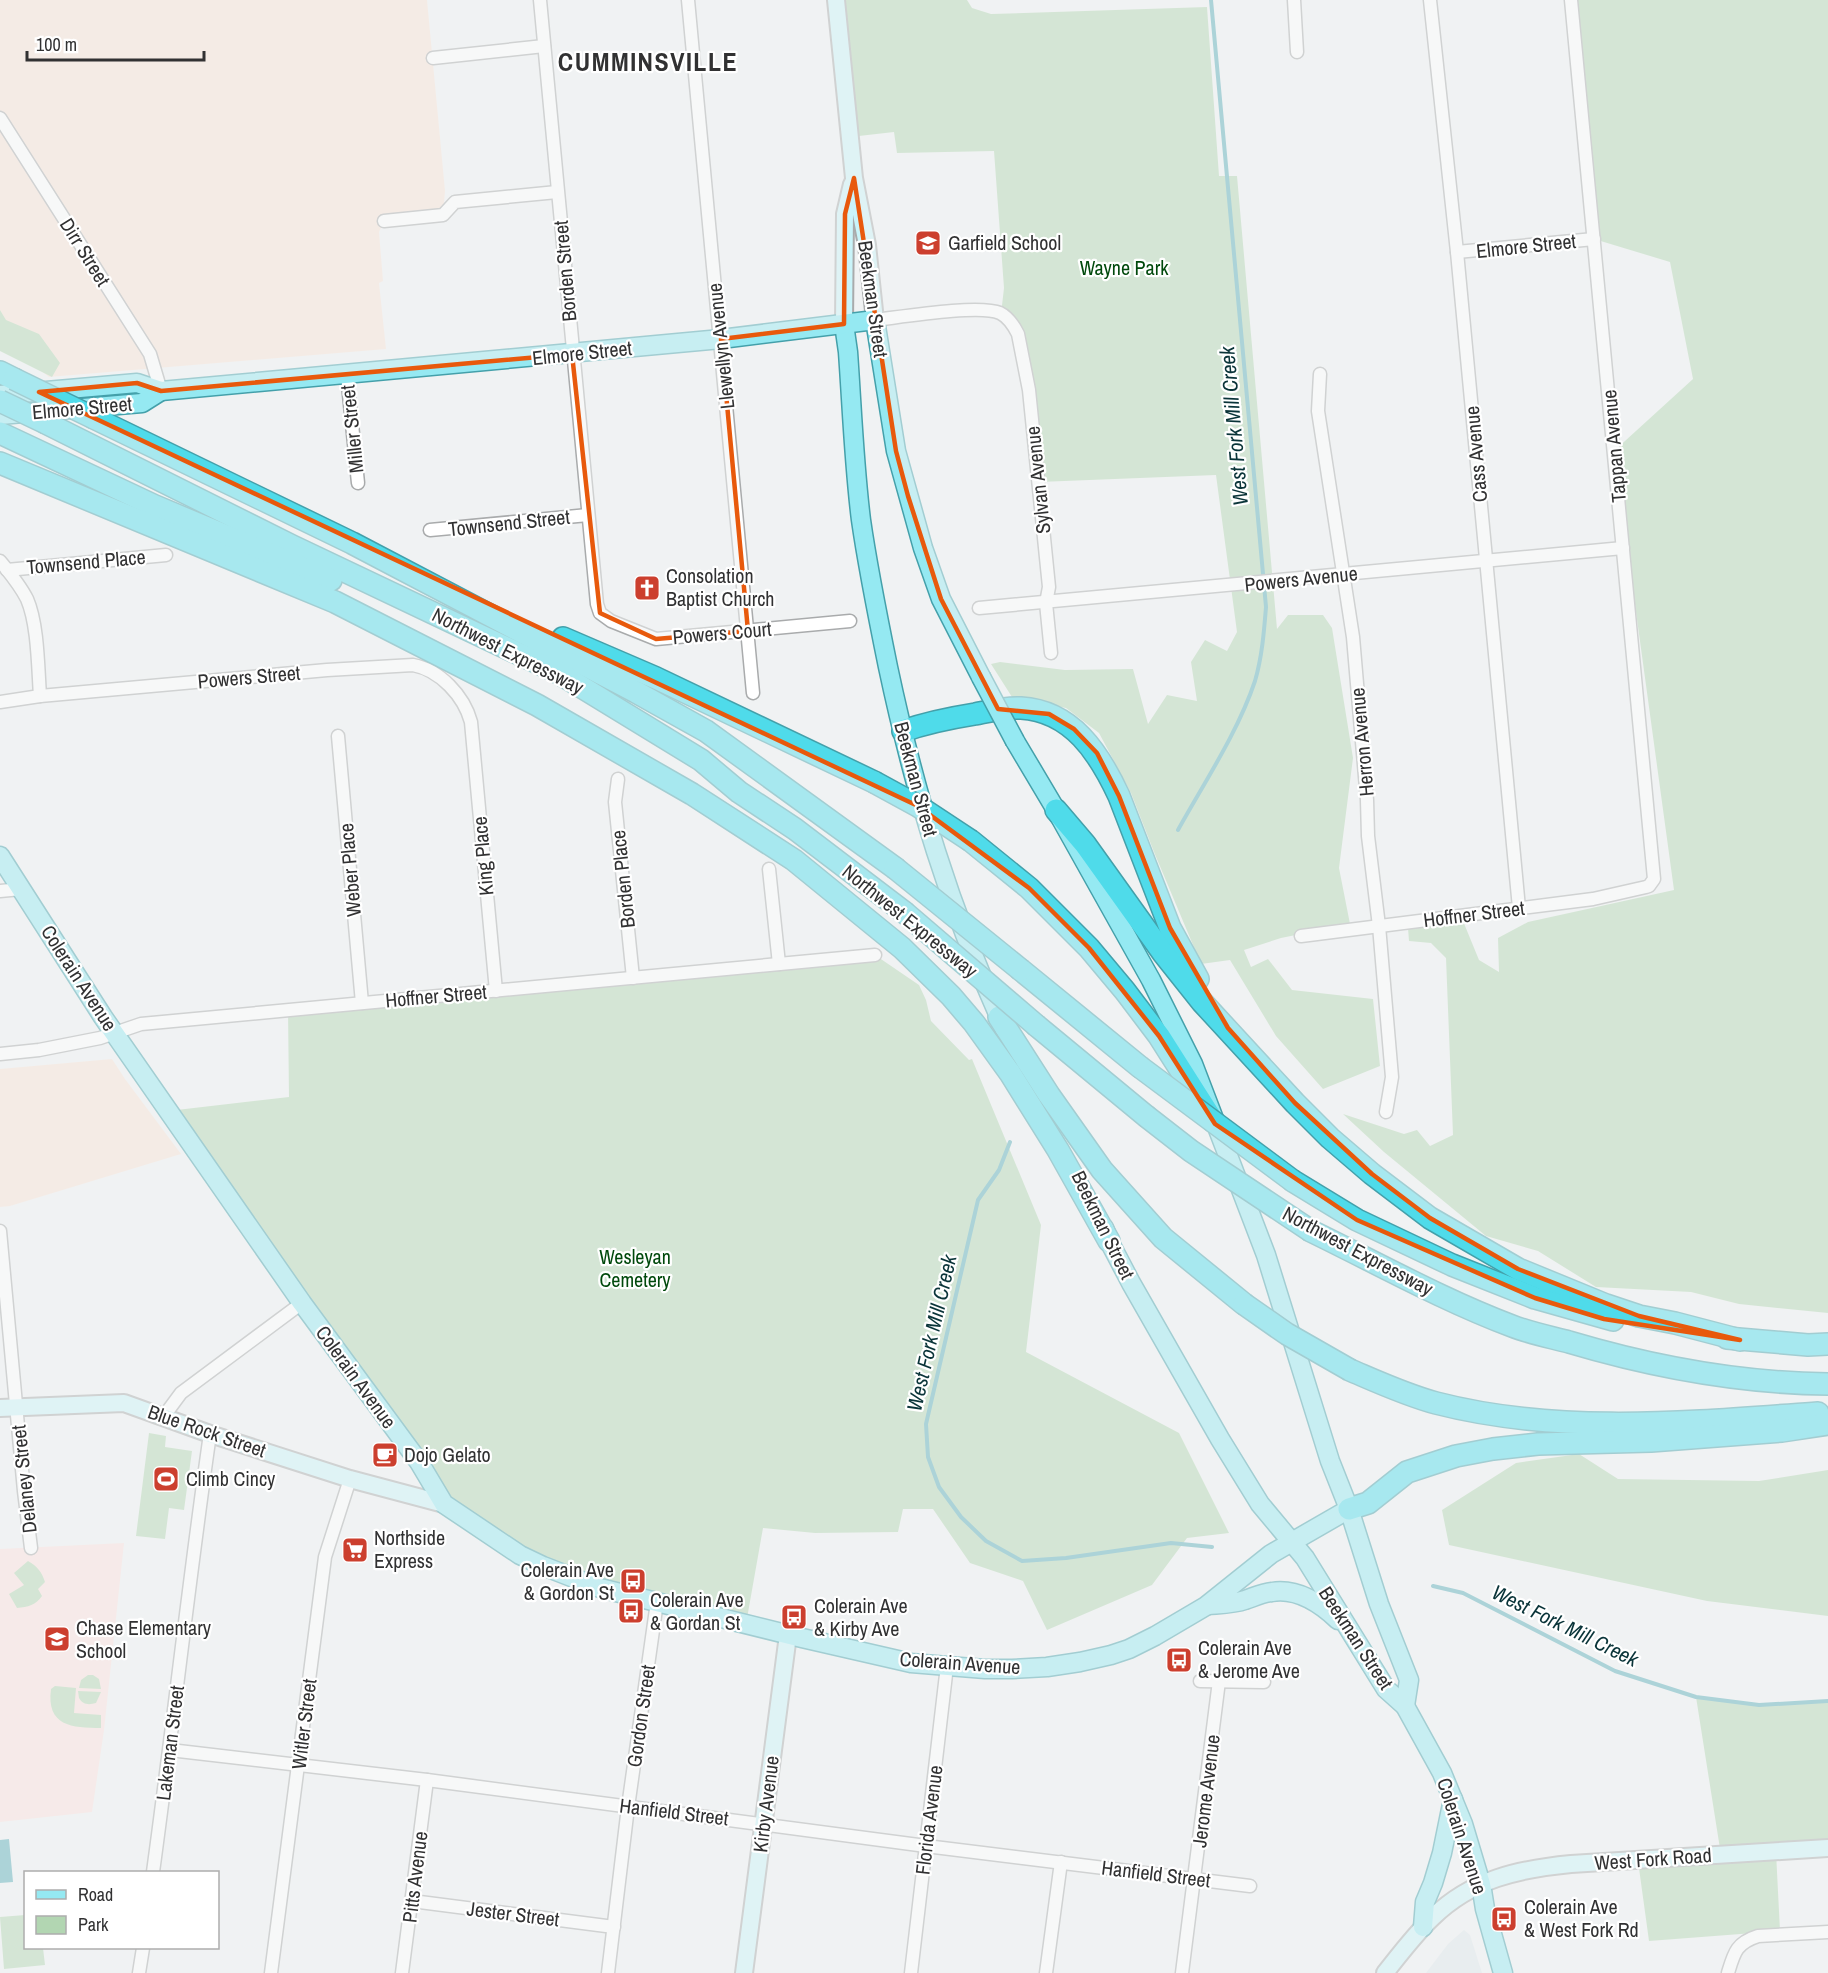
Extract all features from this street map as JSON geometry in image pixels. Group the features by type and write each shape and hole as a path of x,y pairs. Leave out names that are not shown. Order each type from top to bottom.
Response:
{"highway":[{"name":"Northwest Expressway","path":"5,382 94,418 352,543 572,657 706,731 895,867 1140,1067 1293,1181 1357,1220 1452,1264 1535,1298 1604,1319 1740,1340 1809,1345 1828,1344"},
{"name":"Northwest Expressway","path":"0,401 292,546 557,672 700,760 739,792 795,829 904,912 1037,1026 1191,1151 1311,1231 1436,1293 1513,1326 1654,1365 1698,1373 1769,1381 1828,1384"},
{"path":"8,437 155,506 376,598 445,619"},
{"path":"56,460 237,562"},
{"path":"0,464 335,602 537,705 692,794 781,851 902,948 951,996 974,1023 1010,1073 1046,1131 1109,1241"},
{"path":"352,543 656,678 874,782 971,841 1029,888 1089,948 1159,1036 1221,1134"},
{"path":"903,731 950,718 1019,708 1035,709 1050,714 1064,721 1087,740 1105,767 1119,796 1170,928 1187,962 1228,1028"},
{"path":"1056,810 1085,844 1163,953 1202,1002 1288,1096 1330,1138 1371,1174 1430,1218 1518,1269 1639,1316 1740,1340"},
{"path":"999,1017 1049,1095 1102,1170 1163,1238 1244,1304 1287,1334 1350,1370 1392,1389 1434,1403 1535,1421 1586,1424 1654,1422 1828,1412"},
{"path":"1349,1509 1368,1503 1407,1472 1456,1456 1493,1449 1538,1444 1683,1439 1782,1431 1828,1424"}],"main road":[{"name":"Elmore Street","path":"5,382 137,383 161,391 572,354 875,320"},
{"name":"Beekman Street","path":"875,320 896,450 923,548 940,599 1016,741 1156,990 1193,1064 1266,1255 1330,1461 1349,1509 1379,1604 1409,1680 1405,1706"},
{"name":"Beekman Street","path":"844,324 862,521 877,616 903,731 945,884 970,950 1029,1082 1099,1210 1109,1241 1164,1344 1260,1504 1293,1540 1386,1689 1405,1706"},
{"name":"Elmore Street","path":"0,415 142,403 161,391"},
{"name":"Colerain Avenue","path":"0,856 115,1033 302,1303 419,1462 444,1504 520,1555 600,1588 788,1635 911,1663 1012,1669 1047,1667 1090,1660 1136,1646 1172,1628 1206,1606 1271,1554 1349,1509"},
{"path":"1206,1606 1243,1601 1272,1591 1299,1594 1315,1601 1353,1633"},
{"name":"Colerain Avenue","path":"1405,1706 1453,1797 1481,1884 1485,1909 1503,1973"},
{"path":"1424,1927 1425,1902 1434,1883 1442,1853 1453,1797"}],"street":[{"name":"Borden Street","path":"540,0 572,354 597,604 600,613"},
{"name":"Llewellyn Avenue","path":"688,0 753,693"},
{"name":"Beekman Street","path":"836,0 854,178 867,245 875,320"},
{"path":"1294,0 1297,52"},
{"name":"Cass Avenue","path":"1430,0 1457,252 1519,908"},
{"name":"Tappan Avenue","path":"1572,0 1654,879 1652,884 1646,887"},
{"path":"433,58 544,46"},
{"name":"Dirr Street","path":"0,118 150,354 161,391"},
{"name":"Beekman Street","path":"844,324 845,214 854,178"},
{"path":"384,221 443,215 454,202 557,192"},
{"name":"Elmore Street","path":"1457,252 1594,239"},
{"name":"Elmore Street","path":"875,320 978,309 1001,314"},
{"name":"Sylvan Avenue","path":"1001,314 1009,320 1018,334 1029,390 1049,587 1046,603 1051,653"},
{"name":"Herron Avenue","path":"1320,374 1317,411 1353,637 1368,836 1379,926 1392,1077 1386,1112"},
{"name":"Miller Street","path":"347,375 358,483"},
{"name":"Townsend Street","path":"430,530 588,515"},
{"name":"Powers Avenue","path":"980,608 1623,548"},
{"name":"Townsend Place","path":"3,565 166,555"},
{"path":"3,565 23,592 31,612 40,696"},
{"name":"Powers Court","path":"600,613 611,621 656,639 850,621"},
{"name":"Powers Street","path":"0,702 40,696 327,670 413,665 425,668 445,682 467,709 471,722"},
{"name":"King Place","path":"471,722 495,991"},
{"name":"Weber Place","path":"338,736 362,1003"},
{"name":"Borden Place","path":"618,779 615,802 633,978"},
{"path":"769,869 779,964"},
{"name":"Hoffner Street","path":"1301,936 1593,899 1646,887"},
{"path":"0,891 21,889"},
{"name":"Hoffner Street","path":"0,1054 69,1045 100,1038 141,1023 875,956"},
{"name":"Delaney Street","path":"0,1231 8,1408 31,1548"},
{"path":"164,1416 181,1393 302,1303"},
{"name":"Blue Rock Street","path":"8,1408 124,1403 210,1434 350,1479 444,1504"},
{"name":"Lakeman Street","path":"153,1871 210,1434"},
{"name":"Witler Street","path":"272,1973 325,1557 350,1479"},
{"name":"Gordon Street","path":"608,1973 628,1806 657,1602"},
{"name":"Kirby Avenue","path":"744,1973 788,1635"},
{"name":"Florida Avenue","path":"911,1973 947,1666"},
{"path":"1200,1681 1264,1682"},
{"name":"Jerome Avenue","path":"1182,1973 1219,1681"},
{"name":"Hanfield Street","path":"170,1750 427,1780 1250,1886"},
{"name":"Pitts Avenue","path":"402,1973 427,1780"},
{"name":"West Fork Road","path":"1385,1973 1444,1907 1481,1884 1511,1872 1548,1866 1828,1848"},
{"path":"1047,1973 1061,1862"},
{"name":"Jester Street","path":"412,1901 614,1927"},
{"path":"1728,1973 1734,1953 1748,1939 1758,1936 1828,1932"},
{"path":"139,1973 143,1949"}],"highlighted area":[{"path":"854,178 896,451 908,496 941,599 998,709 1049,714 1074,729 1097,753 1119,796 1170,928 1228,1028 1295,1103 1372,1174 1430,1218 1518,1269 1639,1316 1740,1340 1604,1319 1535,1298 1357,1220 1215,1124 1159,1036 1089,948 1029,888 918,806 39,392 137,383 161,391 572,354 600,613 656,639 748,631 721,339 844,324 845,214"}],"shaded area":[{"path":"0,0 427,0 445,191 443,215 384,221 379,232 383,281 379,283 386,349 49,377 0,338"},
{"path":"112,1059 181,1154 10,1206 0,1207 0,1069"},
{"name":"Chase Elementary School","path":"124,1543 104,1730 92,1812 0,1822 0,1549"},
{"path":"1464,1930 1470,1935 1482,1973 1426,1973 1448,1944"}],"green space":[{"name":"Wayne Park","path":"836,0 967,0 972,8 991,14 1207,7 1219,176 1237,176 1277,629 1288,615 1323,615 1332,628 1353,758 1339,868 1350,924 1281,938 1244,950 1251,967 1268,959 1292,990 1373,999 1380,1066 1323,1089 1276,1036 1230,960 1201,964 1131,793 1099,733 1066,708 1012,697 991,664 1000,662 1065,670 1133,669 1148,724 1167,695 1197,701 1191,662 1205,640 1227,651 1237,632 1216,475 1039,482 1018,334 1001,314 1004,288 994,151 897,153 894,132 850,137"},
{"path":"1571,0 1828,0 1828,1313 1739,1304 1691,1292 1596,1287 1538,1251 1486,1236 1384,1152 1343,1114 1404,1134 1417,1130 1430,1146 1453,1135 1446,958 1431,943 1409,941 1408,928 1463,921 1479,960 1499,972 1498,938 1528,922 1674,890 1614,451 1693,379 1670,262 1594,239"},
{"path":"0,310 6,320 39,334 60,363 52,377 0,351"},
{"name":"Wesleyan Cemetery","path":"875,955 919,985 926,1000 931,1021 969,1060 972,1059 1041,1225 1026,1352 1179,1433 1229,1533 1187,1538 1152,1585 1047,1630 1023,1581 970,1563 933,1509 903,1509 898,1532 815,1533 763,1528 746,1624 600,1588 444,1504 168,1111 289,1097 288,1010"},
{"name":"Climb Cincy","path":"149,1433 166,1436 165,1447 192,1451 184,1510 169,1508 165,1539 136,1536"},
{"path":"1579,1454 1618,1479 1759,1481 1828,1470 1828,1616 1707,1601 1449,1545 1442,1510 1516,1463"},
{"path":"28,1561 39,1570 44,1578 45,1582 38,1589 42,1596 31,1605 17,1608 9,1594 24,1585 14,1573"},
{"path":"88,1675 99,1679 101,1689 79,1688 81,1680"},
{"path":"55,1686 76,1688 74,1713 101,1715 101,1728 71,1725 57,1718 51,1701 51,1689"},
{"path":"78,1691 101,1692 96,1703 89,1704 79,1698"},
{"path":"1696,1697 1759,1705 1828,1701 1828,1848 1776,1852 1780,1931 1649,1941 1638,1861 1721,1855"},
{"path":"24,1915 24,1949 43,1949 45,1965 4,1969 0,1917"}],"water":[{"path":"9,1839 13,1882 0,1883 0,1840"}],"waterway":[{"name":"West Fork Mill Creek","path":"1178,830 1220,757 1248,700 1259,663 1266,607 1211,0"},
{"name":"West Fork Mill Creek","path":"1010,1142 999,1170 978,1200 926,1424 928,1457 939,1487 961,1517 986,1541 1022,1561 1066,1558 1171,1543 1212,1547"},
{"name":"West Fork Mill Creek","path":"1433,1586 1463,1593 1615,1671 1696,1697 1759,1705 1828,1701"}],"place":[{"name":"Garfield School","path":"928,243"},
{"name":"Consolation Baptist Church","path":"647,588"},
{"name":"Dojo Gelato","path":"385,1455"},
{"name":"Climb Cincy","path":"166,1479"},
{"name":"Northside Express","path":"355,1550"},
{"name":"Colerain Ave & Gordon St","path":"633,1581"},
{"name":"Colerain Ave & Gordan St","path":"631,1611"},
{"name":"Colerain Ave & Kirby Ave","path":"794,1617"},
{"name":"Chase Elementary School","path":"57,1639"},
{"name":"Colerain Ave & Jerome Ave","path":"1179,1660"},
{"name":"Colerain Ave & West Fork Rd","path":"1504,1919"}],"district":[{"name":"CUMMINSVILLE","path":"648,62"}]}
